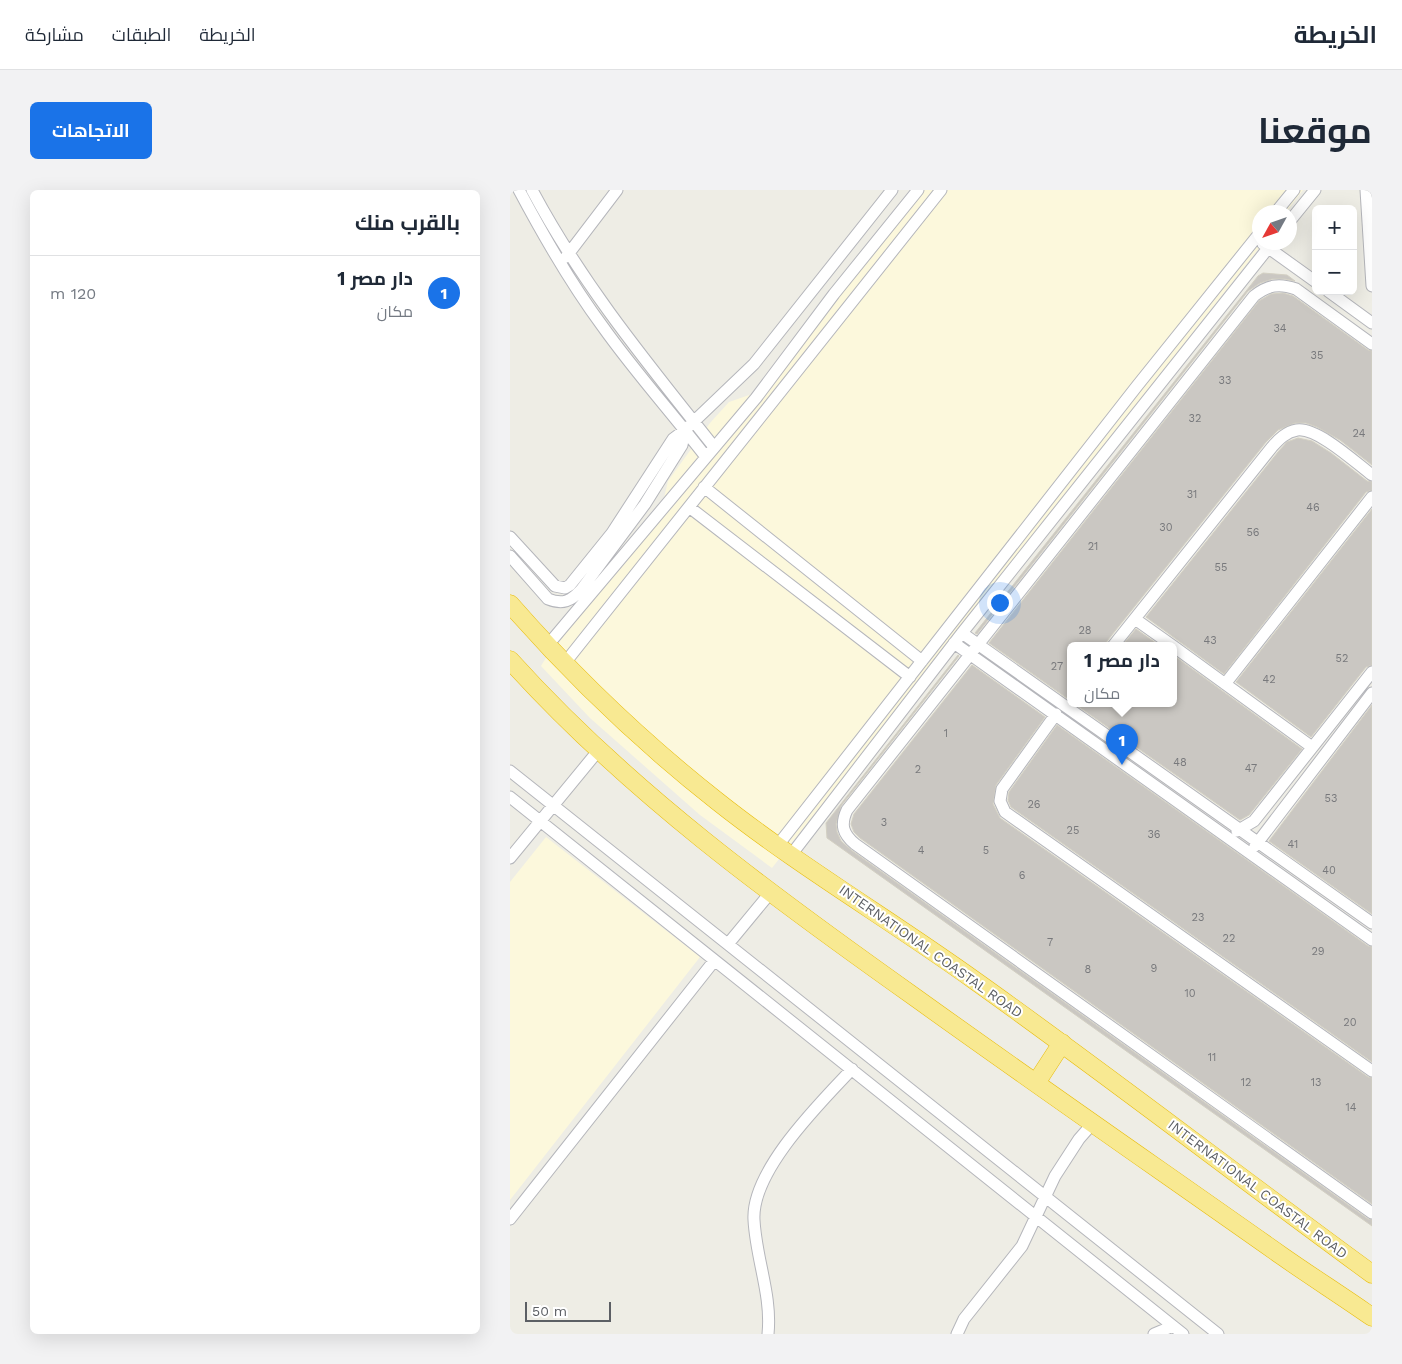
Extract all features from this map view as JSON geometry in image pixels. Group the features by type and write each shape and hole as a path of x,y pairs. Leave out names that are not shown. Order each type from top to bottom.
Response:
{"highway":[{"name":"INTERNATIONAL COASTAL ROAD","path":"510,604 564,664 629,728 717,801 784,850 970,977 1062,1043 1372,1274"},
{"path":"510,660 556,710 598,751 696,834 771,892 844,947 1036,1083 1372,1317"},
{"path":"1036,1083 1062,1043"}],"street":[{"path":"519,190 562,266 603,327 706,456"},
{"path":"532,190 568,253 605,308 714,447"},
{"path":"562,266 568,253 618,190"},
{"path":"510,537 551,583 560,588 566,588 574,582 612,533 672,439 694,422 754,364 892,190"},
{"path":"547,646 756,398 834,294 918,190"},
{"path":"564,664 941,190"},
{"path":"1282,205 1294,190"},
{"path":"1297,213 1315,190"},
{"path":"1366,190 1372,286"},
{"path":"784,850 962,633 1256,250"},
{"path":"784,850 922,661 1256,250"},
{"path":"1275,250 1312,279"},
{"path":"1372,344 1296,289 1274,285 1263,289 1254,296 847,810 842,825 844,833 855,844 1372,1213"},
{"path":"1334,295 1372,323"},
{"path":"741,415 754,425"},
{"path":"510,556 548,599 563,602 569,601 582,590 645,504 682,445 685,430"},
{"path":"1116,642 1283,435 1297,430 1313,432 1372,474"},
{"path":"704,487 922,661"},
{"path":"1225,684 1372,497"},
{"path":"666,506 679,518"},
{"path":"689,507 910,677"},
{"path":"560,588 563,602"},
{"path":"1135,618 1168,642"},
{"path":"962,633 1067,701"},
{"path":"954,643 1372,940"},
{"path":"1177,649 1312,747"},
{"path":"1230,840 1236,832 1254,821 1372,672"},
{"path":"1249,854 1372,693"},
{"path":"1075,707 1240,829 1372,923"},
{"path":"1056,714 1002,789 1000,801 1005,812 1372,1071"},
{"path":"510,858 598,751"},
{"path":"510,771 1218,1334"},
{"path":"510,797 1183,1334"},
{"path":"510,1219 771,892"},
{"path":"715,961 729,945"},
{"path":"768,1334 770,1319 769,1303 754,1219 758,1190 800,1126 852,1069"},
{"path":"957,1334 964,1319 1016,1255 1028,1236 1066,1157 1093,1123"},
{"path":"1154,1334 1173,1326"}],"shaded area":[{"path":"911,190 1303,190 1291,205 1252,205 1252,250 1258,250 772,868 700,815 590,718 541,666 570,619 664,498 668,481 710,423 729,402 755,393"},
{"path":"546,837 700,957 510,1200 510,882"}],"building":[{"path":"1263,273 1287,275 1295,281 1272,279 1260,283 1248,291 977,634 975,633 1258,276"},
{"path":"1283,293 1293,296 1372,351 1372,465 1340,440 1317,427 1306,423 1295,423 1278,430 1266,442 1107,642 1067,642 1067,698 989,643 1259,301 1271,294"},
{"path":"1298,438 1312,441 1331,453 1367,481 1372,482 1372,490 1366,492 1224,674 1146,617 1278,452 1287,442"},
{"path":"1372,509 1372,665 1366,667 1311,737 1236,682"},
{"path":"1136,629 1154,642 1125,642"},
{"path":"958,655 841,806 836,824 841,841 851,850 1368,1219 1372,1220 1372,1226 827,838 826,823"},
{"path":"1177,658 1302,749 1249,815 1240,820 1079,707 1177,707"},
{"path":"972,665 1045,717 996,785 993,804 1000,818 1372,1078 1372,1204 854,832 851,824 854,814"},
{"path":"1372,705 1372,914 1269,841"},
{"path":"1057,725 1372,947 1372,1062 1011,807 1008,800 1009,792"}],"place":[{"name":"دار مصر 1","path":"1122,765"}]}
